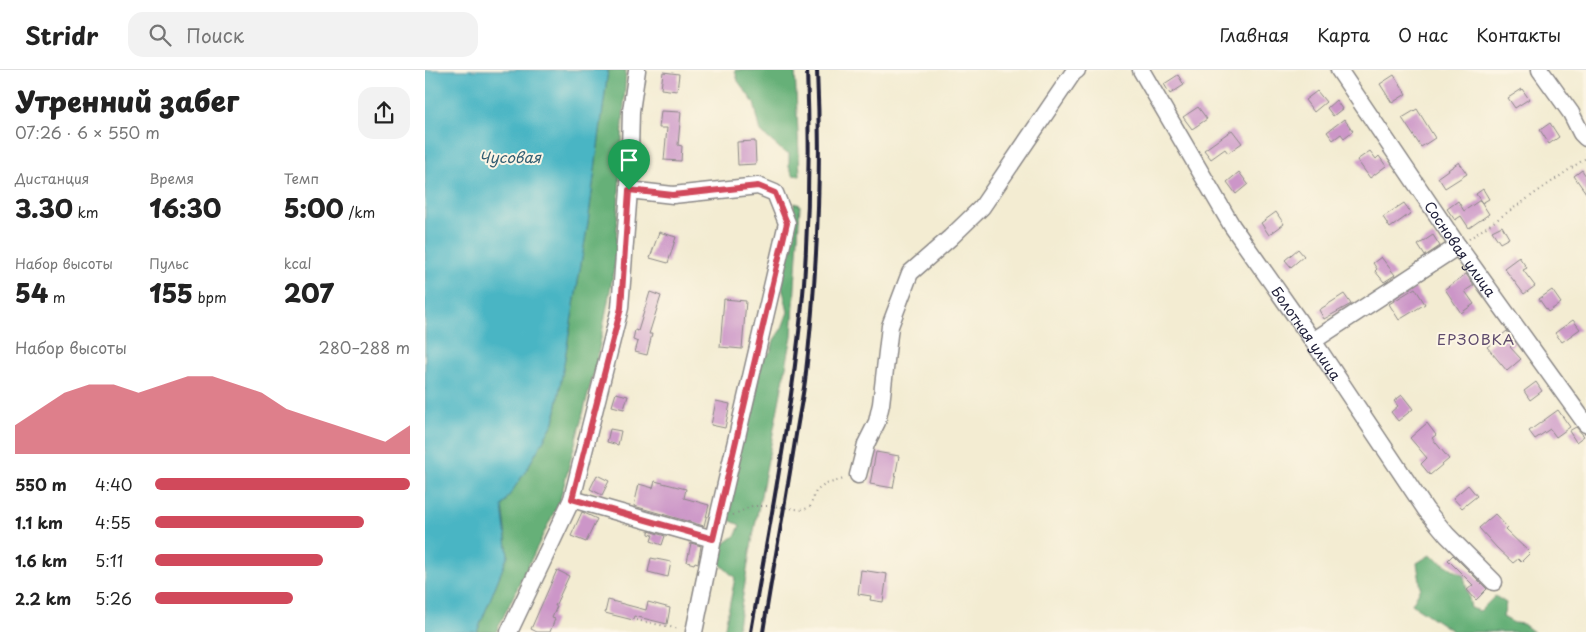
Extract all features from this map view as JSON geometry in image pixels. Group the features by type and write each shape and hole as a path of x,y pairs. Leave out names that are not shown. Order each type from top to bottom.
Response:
{"street":[{"path":"509,632 572,499 621,308 629,190 631,111 637,70"},
{"path":"858,475 866,444 877,422 881,404 890,326 910,273 982,207 1073,73 1077,70"},
{"name":"Болотная улица","path":"1141,70 1232,226 1313,341 1426,510 1447,535 1494,582"},
{"name":"Сосновая улица","path":"1339,70 1458,246 1586,424"},
{"path":"1548,74 1581,133 1586,138"},
{"path":"629,190 673,195 758,186 775,193 787,223 715,532 688,631"},
{"path":"1313,341 1458,246"},
{"path":"572,499 715,532"}],"path":[{"path":"1458,246 1586,158"},
{"path":"715,532 724,522 745,508 752,506 773,506 803,510 810,507 817,491 826,484 838,481"},
{"path":"636,620 688,631"}],"green space":[{"path":"608,70 626,70 615,264 596,365 560,500 496,632 477,632 508,555 502,506 525,472 554,422 588,223"},
{"path":"735,70 795,70 800,176 793,175 789,166 789,153 784,152 761,132 754,103 738,81"},
{"path":"795,203 800,205 792,336 750,552 737,632 724,632 735,578 719,563 721,546 736,535 740,525 724,518 759,362 771,351 774,340 782,328 788,312 782,286 793,232 791,214"},
{"path":"1430,555 1464,576 1471,608 1480,611 1495,596 1506,603 1503,617 1514,623 1523,624 1534,632 1454,632 1412,604 1421,588 1417,563"}],"water":[{"name":"Чусовая","path":"425,70 608,70 588,223 554,422 525,472 502,506 508,555 477,632 425,632"}],"building":[{"path":"663,72 679,74 677,91 661,89"},
{"path":"1178,75 1184,85 1170,94 1164,84"},
{"path":"1394,75 1406,94 1392,103 1380,84"},
{"path":"1522,89 1529,99 1515,108 1508,98"},
{"path":"1317,91 1326,102 1314,112 1305,100"},
{"path":"1336,100 1342,109 1333,116 1327,108"},
{"path":"1198,107 1207,119 1192,129 1183,117"},
{"path":"1417,109 1435,138 1421,147 1402,118"},
{"path":"661,111 681,112 678,145 682,146 681,161 664,160 667,128 659,128"},
{"path":"1344,119 1353,131 1344,138 1341,134 1333,140 1327,132"},
{"path":"1550,123 1559,137 1549,144 1540,130"},
{"path":"1232,130 1242,143 1228,153 1225,149 1211,159 1204,150"},
{"path":"755,141 756,164 738,165 737,142"},
{"path":"1370,151 1376,159 1379,156 1386,166 1370,178 1357,160"},
{"path":"1459,162 1467,174 1445,188 1438,177"},
{"path":"1582,170 1586,176 1586,193 1574,176"},
{"path":"1239,172 1248,184 1236,194 1227,182"},
{"path":"1483,189 1489,199 1482,203 1489,214 1469,228 1461,216 1455,220 1447,209 1458,201 1464,211 1480,200 1476,194"},
{"path":"1404,203 1411,213 1390,228 1383,217"},
{"path":"1276,212 1284,224 1269,235 1261,223"},
{"path":"1502,226 1509,238 1500,243 1492,231"},
{"path":"659,232 676,237 668,263 650,258"},
{"path":"1433,235 1440,246 1425,256 1418,245"},
{"path":"1298,249 1304,256 1291,267 1285,260"},
{"path":"1381,257 1395,275 1384,282 1375,271 1377,269 1373,263"},
{"path":"1519,257 1527,268 1523,270 1535,286 1524,294 1504,268"},
{"path":"1466,274 1474,285 1465,291 1474,304 1461,313 1445,289"},
{"path":"1415,288 1425,304 1399,320 1389,304"},
{"path":"1552,290 1561,303 1548,312 1539,299"},
{"path":"650,292 661,296 649,334 652,334 647,355 635,352 638,342 633,340 635,330 638,331"},
{"path":"1344,294 1351,304 1324,319 1319,310"},
{"path":"724,299 746,301 742,349 720,347"},
{"path":"1573,320 1580,329 1562,342 1555,333"},
{"path":"1507,331 1515,343 1510,347 1521,359 1507,371 1487,347"},
{"path":"1536,382 1542,391 1530,400 1524,391"},
{"path":"616,393 628,396 624,409 612,406"},
{"path":"1402,395 1413,409 1398,421 1391,412 1398,406 1394,401"},
{"path":"716,401 730,404 725,428 711,425"},
{"path":"1558,410 1570,427 1556,437 1550,429 1535,439 1529,431"},
{"path":"1427,423 1436,435 1432,438 1449,459 1430,475 1421,464 1427,458 1410,438"},
{"path":"1576,427 1584,436 1576,442 1569,431"},
{"path":"610,429 621,431 618,445 607,442"},
{"path":"876,452 899,456 893,488 870,484"},
{"path":"597,475 609,481 602,495 590,489"},
{"path":"655,481 686,489 684,498 709,505 704,526 634,506 639,484 653,488"},
{"path":"1468,485 1477,496 1462,508 1453,498"},
{"path":"582,512 597,519 586,542 571,536"},
{"path":"1495,514 1507,527 1505,529 1530,553 1521,562 1518,559 1513,563 1479,528"},
{"path":"649,531 665,536 662,545 651,541 653,535 649,534"},
{"path":"691,543 701,546 698,563 695,562 694,564 687,562"},
{"path":"1453,555 1487,589 1476,600 1467,590 1473,585 1448,560"},
{"path":"651,558 671,562 668,577 648,572"},
{"path":"557,570 569,576 555,606 557,606 552,618 555,619 550,632 537,632 531,629"},
{"path":"861,570 887,574 883,602 870,600 871,596 858,594"},
{"path":"608,600 646,610 648,602 670,608 667,624 634,616 633,620 605,613"}],"railway":[{"path":"751,632 781,458 800,327 808,203 809,123 807,70"},
{"path":"763,632 804,388 809,342 819,187 817,70"}],"district":[{"name":"ЕРЗОВКА","path":"1476,338"}],"route":[{"path":"758,186 775,193 787,223 713,539 572,499 621,308 629,190 673,195 758,186"}]}
